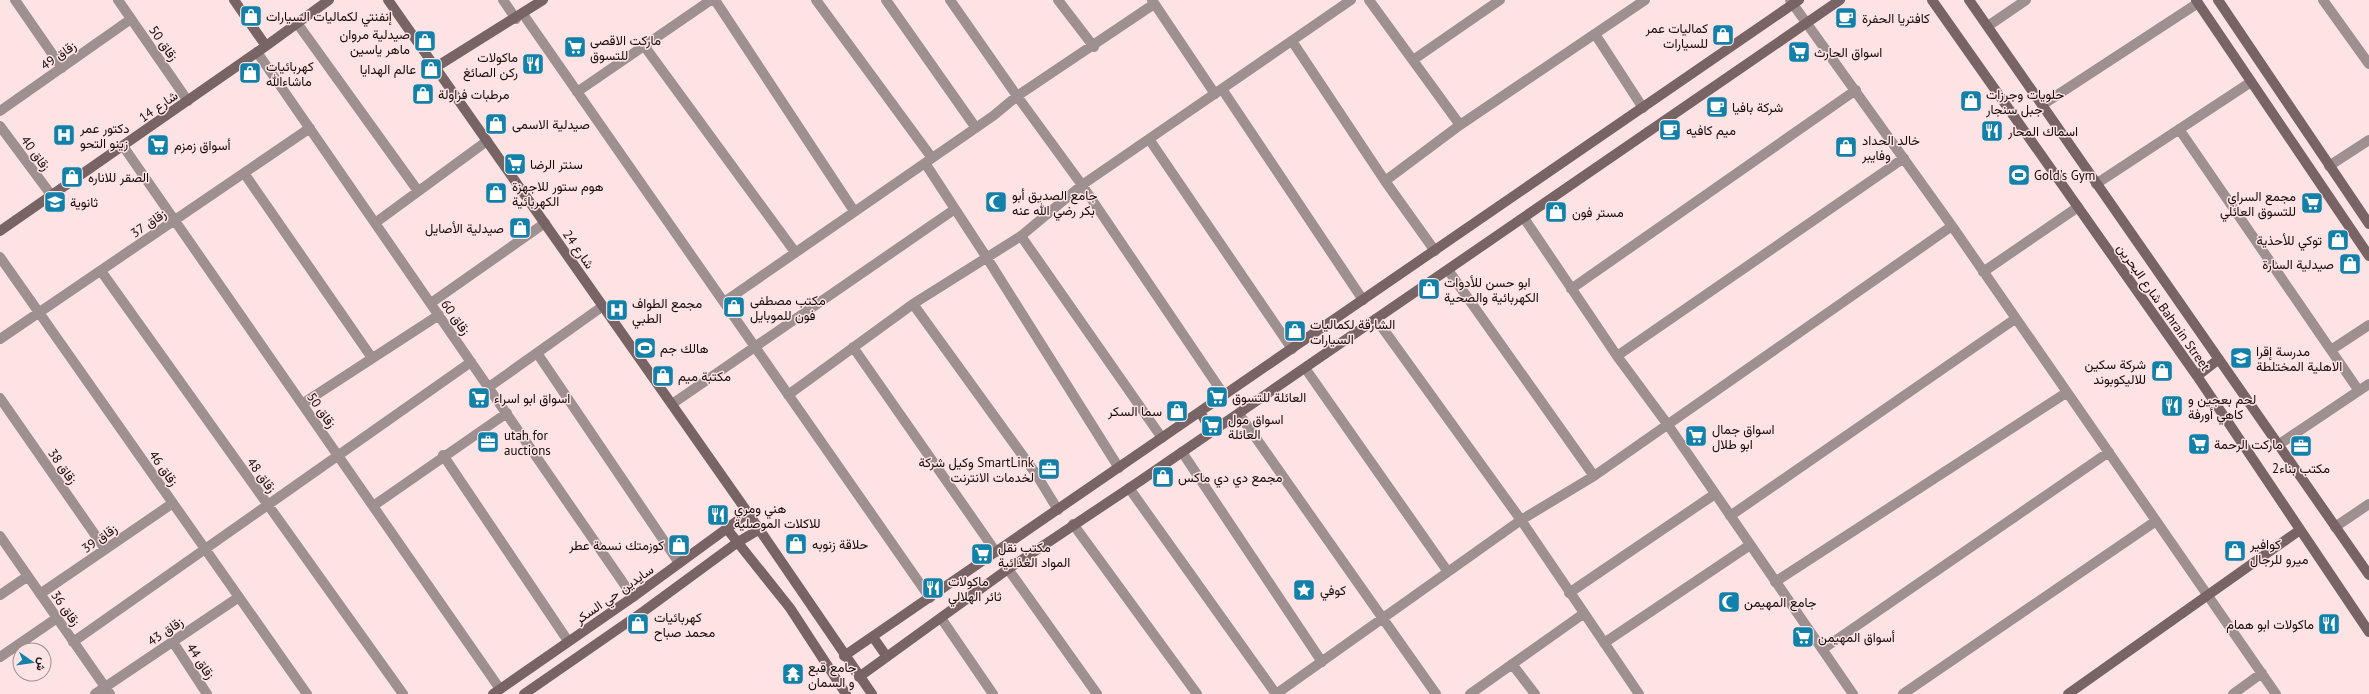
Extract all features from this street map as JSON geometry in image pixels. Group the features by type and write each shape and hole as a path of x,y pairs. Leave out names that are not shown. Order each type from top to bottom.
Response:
{"street":[{"path":"15,0 62,68"},
{"name":"زقاق 50","path":"118,0 188,101"},
{"path":"234,0 262,49"},
{"name":"شارع 24","path":"388,0 760,529 844,656 872,694"},
{"path":"503,0 520,16 578,92 930,598"},
{"path":"436,67 520,16 543,0"},
{"path":"578,92 711,0"},
{"path":"715,0 854,211"},
{"path":"816,0 928,161 955,209 1119,468"},
{"path":"886,0 976,128"},
{"path":"950,0 1017,96 1082,185 1224,395"},
{"path":"1058,0 1094,47"},
{"path":"788,395 913,304 1021,236 1082,185 1351,0"},
{"path":"1369,0 1460,125"},
{"path":"1413,60 1500,0"},
{"path":"1385,181 1460,125 1646,0"},
{"path":"860,677 1008,569 1073,524 1239,414 1840,0"},
{"name":"شارع البحرين Bahrain Street","path":"1932,0 2196,376 2369,632"},
{"name":"شارع البحرين Bahrain Street","path":"1970,0 2096,184 2369,575"},
{"path":"1988,26 2026,0"},
{"path":"2218,0 2369,224"},
{"path":"2323,0 2369,64"},
{"name":"شارع 14","path":"0,231 262,49 326,1"},
{"path":"844,656 1643,108 1794,1 1806,23 1856,90 1952,226 2066,393 2109,452 2276,694"},
{"path":"724,302 976,128 1017,96 1094,47 1153,2 1218,92 1363,300"},
{"path":"2042,105 2197,2 2369,256"},
{"name":"زقاق 49","path":"0,111 131,19"},
{"path":"297,24 418,191"},
{"path":"1595,34 1643,108"},
{"path":"1292,40 1385,181 1435,251"},
{"path":"644,47 795,252"},
{"name":"زقاق 60","path":"262,49 310,128 633,597"},
{"path":"2096,184 2251,82"},
{"path":"1571,289 1856,90"},
{"name":"زقاق 40","path":"0,126 52,196"},
{"name":"زقاق 37","path":"0,339 310,128"},
{"path":"2179,129 2359,391"},
{"path":"1149,139 1292,349"},
{"path":"2329,166 2369,140"},
{"path":"375,223 487,141"},
{"name":"زقاق 50","path":"123,146 373,506 496,691"},
{"path":"1617,356 1904,158"},
{"path":"244,173 372,358"},
{"path":"1983,272 2078,207"},
{"path":"672,404 955,209"},
{"path":"1524,218 1617,356 1668,425 1853,694"},
{"path":"431,303 545,223"},
{"path":"1129,488 1276,694 1521,520 1594,476 1952,226"},
{"path":"1021,236 1162,438"},
{"name":"زقاق 46","path":"0,257 307,694"},
{"path":"1448,270 1594,476"},
{"name":"زقاق 48","path":"101,271 403,694"},
{"path":"913,304 1036,474 1058,510"},
{"path":"488,387 603,306"},
{"path":"302,404 439,315"},
{"path":"1376,319 1521,520 1583,614 1639,694"},
{"path":"1730,516 2015,319"},
{"path":"2331,350 2369,325"},
{"path":"853,347 996,552"},
{"path":"537,353 679,562"},
{"path":"2196,376 2219,359"},
{"path":"73,642 471,362"},
{"path":"1305,368 1448,572"},
{"path":"2278,445 2369,384"},
{"path":"1775,582 2066,393"},
{"name":"زقاق 38","path":"0,398 105,549"},
{"path":"1200,412 1212,432"},
{"path":"373,506 507,413"},
{"path":"1239,414 1384,618 1436,694"},
{"path":"1182,452 1322,662"},
{"path":"1823,649 2109,452"},
{"path":"443,456 568,641"},
{"path":"1570,593 1715,494"},
{"name":"زقاق 39","path":"40,594 173,503"},
{"path":"2335,527 2369,504"},
{"name":"سايدين حي السكر","path":"496,691 633,597 748,513"},
{"path":"1903,694 2156,522"},
{"path":"1073,524 1197,694"},
{"path":"727,528 790,608 846,694"},
{"path":"524,694 644,612 738,542 760,529"},
{"path":"2068,694 2209,596 2300,530"},
{"name":"زقاق 36","path":"0,536 107,690"},
{"path":"1604,643 1750,545"},
{"path":"1008,569 1097,694"},
{"path":"0,595 28,576"},
{"name":"زقاق 43","path":"95,694 107,690 173,642 239,597"},
{"path":"1470,694 1583,614"},
{"path":"0,657 57,618"},
{"path":"941,618 993,694"},
{"path":"873,637 887,657"},
{"name":"زقاق 44","path":"173,642 207,694"},
{"path":"1512,664 1535,694"},
{"path":"2233,694 2262,673"}],"place":[{"name":"إنفنتي لكماليات السيارات","path":"251,16"},
{"name":"كافتريا الحفرة","path":"1846,18"},
{"name":"كماليات عمر للسيارات","path":"1723,35"},
{"name":"صيدلية مروان ماهر ياسين","path":"425,41"},
{"name":"ماركت الاقصى للتسوق","path":"575,47"},
{"name":"اسواق الحارث","path":"1799,52"},
{"name":"ماكولات ركن الصائغ","path":"533,64"},
{"name":"عالم الهدايا","path":"431,69"},
{"name":"كهربائيات ماشاءالله","path":"250,73"},
{"name":"مرطبات فراولة","path":"423,94"},
{"name":"حلويات وجرزات جبل سنجار","path":"1971,101"},
{"name":"شركة بافيا","path":"1717,107"},
{"name":"صيدلية الاسمى","path":"496,124"},
{"name":"ميم كافيه","path":"1670,130"},
{"name":"اسماك المحار","path":"1992,131"},
{"name":"دكتور عمر زينو التحو","path":"64,135"},
{"name":"أسواق زمزم","path":"158,145"},
{"name":"خالد الحداد وفايبر","path":"1846,147"},
{"name":"سنتر الرضا","path":"515,164"},
{"name":"Gold's Gym","path":"2019,175"},
{"name":"الصقر للاناره","path":"72,177"},
{"name":"هوم ستور للاجهزة الكهربائية","path":"496,193"},
{"name":"ثانوية","path":"55,202"},
{"name":"جامع الصديق أبو بكر رضي الله عنه","path":"996,202"},
{"name":"مجمع السراي للتسوق العائلي","path":"2312,203"},
{"name":"مستر فون","path":"1556,212"},
{"name":"صيدلية الأصايل","path":"520,228"},
{"name":"توكي للأحذية","path":"2338,240"},
{"name":"صيدلية السارة","path":"2350,264"},
{"name":"ابو حسن للأدوات الكهربائية والصحية","path":"1429,289"},
{"name":"مكتب مصطفى فون للموبايل","path":"734,307"},
{"name":"مجمع الطواف الطبي","path":"617,310"},
{"name":"الشارقة لكماليات السيارات","path":"1295,331"},
{"name":"هالك جم","path":"645,348"},
{"name":"مدرسة إقرا الاهلية المختلطة","path":"2241,358"},
{"name":"شركة سكين للاليكوبوند","path":"2162,371"},
{"name":"مكتبة ميم","path":"663,376"},
{"name":"العائلة للتسوق","path":"1217,397"},
{"name":"اسواق ابو اسراء","path":"479,398"},
{"name":"لحم بعجين و كاهي أورفة","path":"2172,406"},
{"name":"سما السكر","path":"1177,411"},
{"name":"اسواق مول العائلة","path":"1212,426"},
{"name":"اسواق جمال ابو طلال","path":"1696,436"},
{"name":"utah for auctions","path":"488,442"},
{"name":"ماركت الرحمة","path":"2199,444"},
{"name":"مكتب بناء2","path":"2301,446"},
{"name":"وكيل شركة SmartLink لخدمات الانترنت","path":"1049,469"},
{"name":"مجمع دي دي ماكس","path":"1163,477"},
{"name":"هني ومري للاكلات الموصلية","path":"718,515"},
{"name":"حلاقة زنوبه","path":"796,544"},
{"name":"كوزمتك نسمة عطر","path":"679,545"},
{"name":"كوافير ميرو للرجال","path":"2235,551"},
{"name":"مكتب نقل المواد الغذائية","path":"982,554"},
{"name":"ماكولات ثائر الهلالي","path":"933,588"},
{"name":"كوفي","path":"1304,590"},
{"name":"جامع المهيمن","path":"1729,602"},
{"name":"كهربائيات محمد صباح","path":"638,624"},
{"name":"ماكولات ابو همام","path":"2329,624"},
{"name":"أسواق المهيمن","path":"1803,637"},
{"name":"جامع قبع و السمان","path":"793,674"}]}
